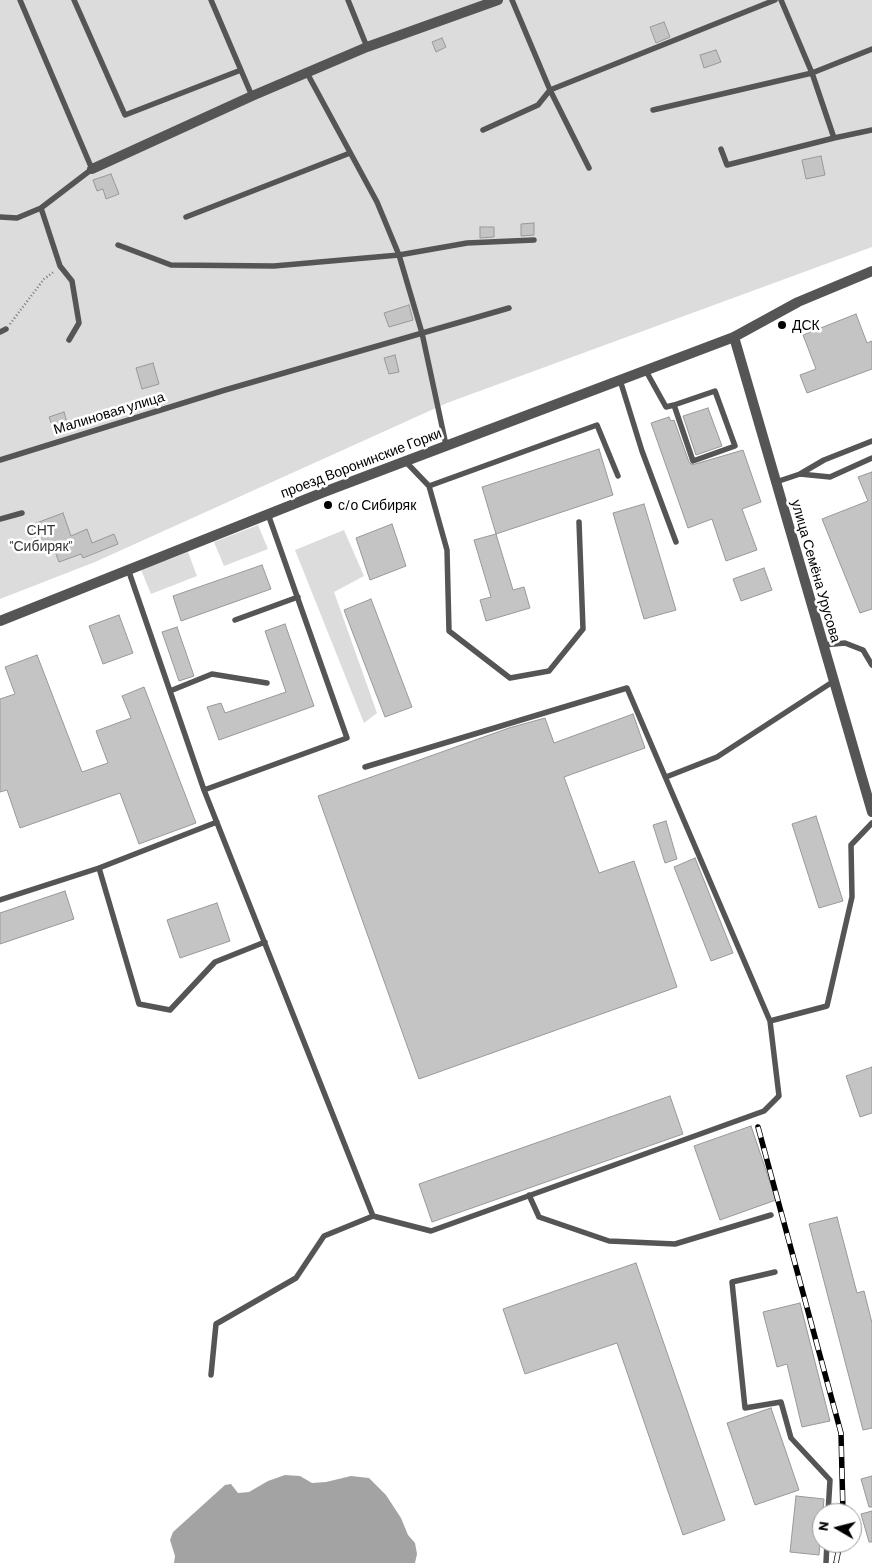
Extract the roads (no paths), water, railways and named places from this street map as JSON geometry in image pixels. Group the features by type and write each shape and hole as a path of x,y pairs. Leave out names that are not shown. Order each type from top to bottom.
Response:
{"street":[{"path":"92,169 252,96 367,47 498,0"},
{"name":"проезд Воронинские Горки","path":"0,621 446,445 734,337 798,302 872,270"},
{"name":"улица Семёна Урусова","path":"734,337 872,812"}],"lane":[{"path":"0,217 17,218 41,208 92,169 20,0"},
{"path":"74,0 125,115 241,70"},
{"path":"211,0 252,96"},
{"path":"348,0 367,47"},
{"path":"512,0 550,90 589,168"},
{"path":"484,130 538,105 550,90 775,0"},
{"path":"781,0 812,72 834,138"},
{"path":"653,110 812,72 872,49"},
{"path":"307,73 377,202 399,255 422,332 446,445"},
{"path":"721,149 726,165 872,130"},
{"path":"186,217 350,153"},
{"path":"41,208 60,266 72,281 79,323 69,340"},
{"path":"118,245 171,265 274,266 399,255 468,243 534,240"},
{"name":"Малиновая улица","path":"0,460 225,390 509,308"},
{"path":"646,370 666,407 715,391 735,446 693,461 674,405"},
{"path":"620,380 642,451 676,542"},
{"path":"429,486 598,425 618,476"},
{"path":"776,482 800,474 824,460 872,441"},
{"path":"800,474 830,477 872,458"},
{"path":"405,461 429,486 447,550 449,631 510,678 549,671 582,629 578,522"},
{"path":"0,520 22,513"},
{"path":"204,790 347,738 268,514"},
{"path":"128,569 204,790 373,1216"},
{"path":"235,620 298,597"},
{"path":"823,645 845,643 854,646 863,650 872,665"},
{"path":"170,691 212,674 267,683"},
{"path":"666,777 717,757 834,681"},
{"path":"211,1375 216,1324 296,1278 324,1236 373,1216 431,1230 764,1111 779,1096 770,1021 627,688 366,766"},
{"path":"0,900 98,868 217,822"},
{"path":"770,1021 827,1006 852,897 851,846 872,823"},
{"path":"98,868 139,1004 170,1010 215,962 265,942"},
{"path":"529,1196 539,1217 609,1241 675,1244 771,1215"},
{"path":"775,1272 732,1282 745,1408 781,1402 791,1438 830,1480 829,1503"}],"railway":[{"path":"758,1127 841,1433 843,1503"},
{"path":"836,1563 838,1553"}],"place":[{"name":"ДСК","path":"782,325"},
{"name":"с/о Сибиряк","path":"328,505"}],"park label":[{"name":"СНТ \"Сибиряк\"","path":"41,538"}]}
